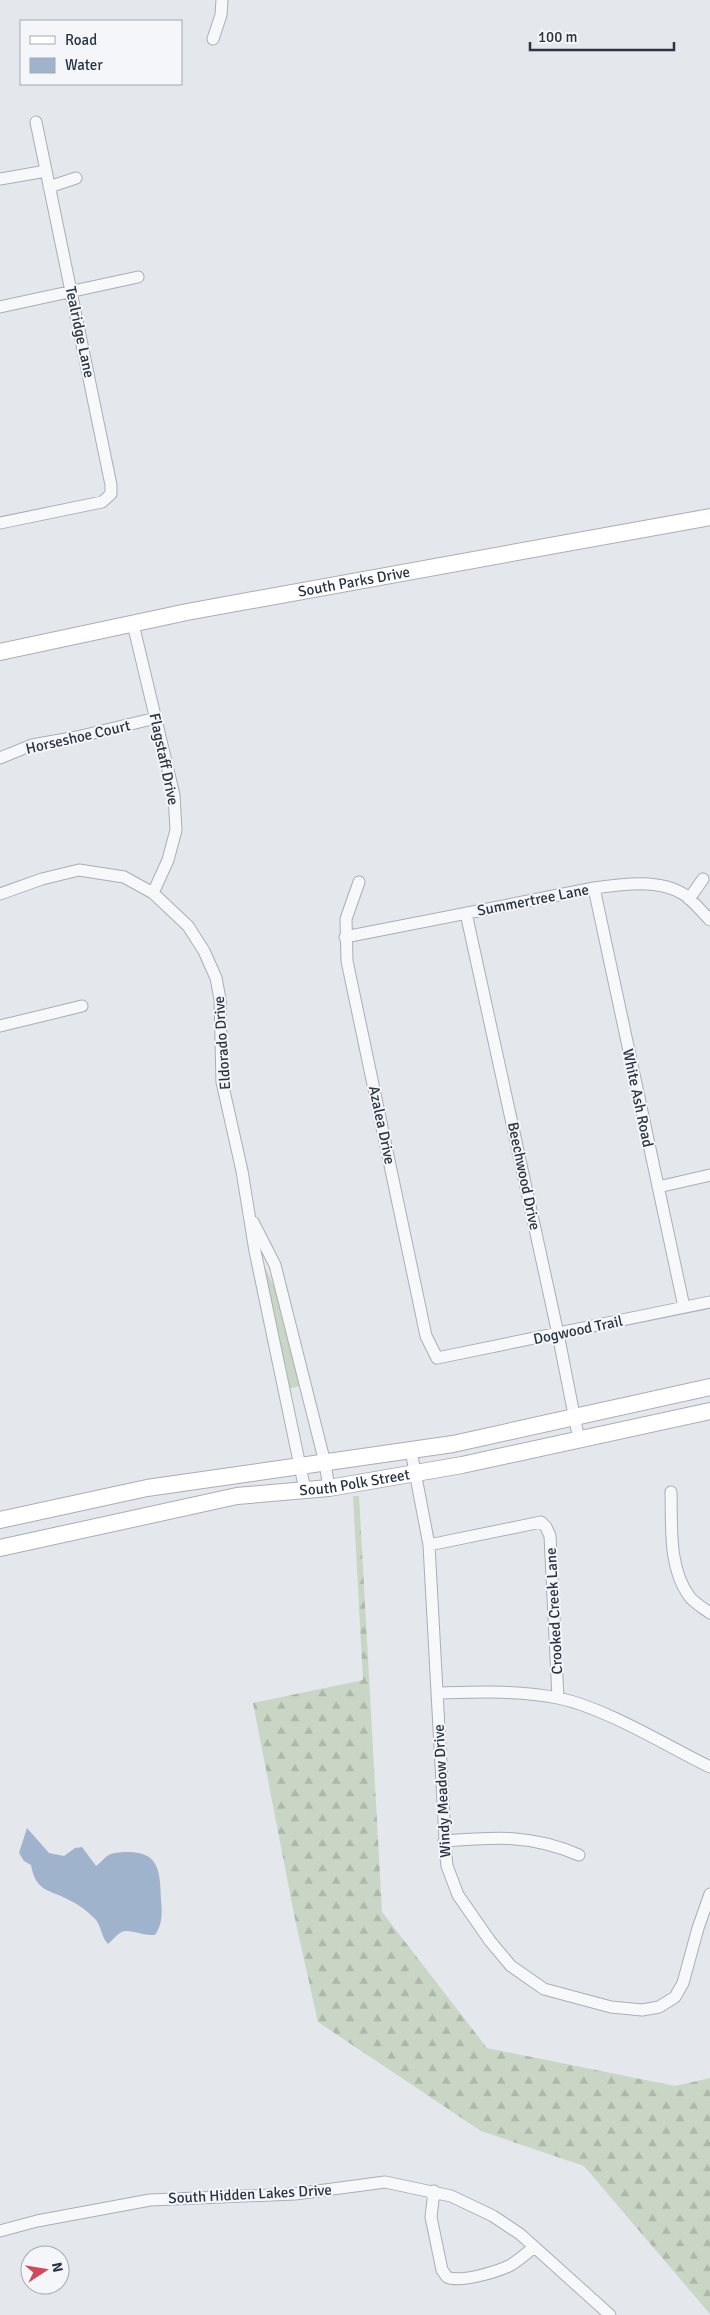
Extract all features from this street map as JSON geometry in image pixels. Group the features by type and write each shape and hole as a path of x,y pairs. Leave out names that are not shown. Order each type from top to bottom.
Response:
{"main road":[{"name":"South Parks Drive","path":"0,652 196,610 710,517"},
{"name":"South Polk Street","path":"0,1520 146,1488 411,1451 710,1387"},
{"name":"South Polk Street","path":"0,1548 237,1496 329,1488 414,1473 579,1440 710,1411"}],"street":[{"path":"213,40 221,15 222,0"},
{"name":"Tealridge Lane","path":"0,523 102,502 111,494 111,486 36,122"},
{"path":"0,179 46,171"},
{"path":"49,187 76,178"},
{"path":"0,307 138,276"},
{"name":"Flagstaff Drive","path":"133,624 174,795 176,830 168,860 153,893"},
{"name":"Horseshoe Court","path":"0,758 32,745 77,737 156,718"},
{"name":"Eldorado Drive","path":"0,894 42,879 79,870 124,877 153,893 188,926 204,952 216,978 220,999 222,1082 305,1490"},
{"path":"689,899 703,880"},
{"name":"Azalea Drive","path":"359,882 346,919 347,961 426,1336 437,1358 446,1357"},
{"name":"Summertree Lane","path":"345,937 594,888 632,883 671,888 689,899 710,920"},
{"name":"White Ash Road","path":"594,888 684,1307"},
{"name":"Beechwood Drive","path":"466,913 558,1334 579,1440"},
{"path":"0,1026 82,1006"},
{"path":"658,1187 710,1175"},
{"name":"Eldorado Drive","path":"248,1213 275,1264 325,1462 329,1488"},
{"name":"Dogwood Trail","path":"446,1357 710,1302"},
{"path":"287,1399 308,1394"},
{"name":"Windy Meadow Drive","path":"411,1451 429,1545 444,1841 447,1866 458,1895 490,1941 511,1966 523,1976 544,1989 611,2006 642,2010 660,2007 675,1997 682,1983 710,1894"},
{"path":"671,1492 673,1556 680,1579 689,1596 710,1613"},
{"name":"Crooked Creek Lane","path":"429,1545 541,1522 546,1527 551,1544 558,1698"},
{"path":"437,1693 496,1692 558,1698 600,1712 710,1767"},
{"path":"444,1841 482,1838 530,1839 579,1855"},
{"name":"South Hidden Lakes Drive","path":"0,2231 37,2221 150,2200 311,2192 376,2182 434,2191 464,2201 493,2216 534,2247 610,2315"},
{"path":"434,2191 431,2217 442,2270 447,2277 456,2280 504,2268 520,2259 534,2247"}],"green space":[{"path":"264,1265 279,1297 300,1386 288,1389"},
{"path":"353,1496 359,1496 382,1912 487,2048 675,2086 710,2078 710,2314 584,2166 481,2131 318,2022 295,1919 253,1703 363,1680"}],"water":[{"path":"27,1828 49,1853 64,1856 75,1848 82,1847 96,1866 107,1856 118,1852 140,1853 153,1860 159,1873 162,1909 161,1922 155,1935 125,1931 118,1934 108,1944 96,1920 80,1906 45,1889 36,1881 31,1865 24,1861 19,1853"}]}
